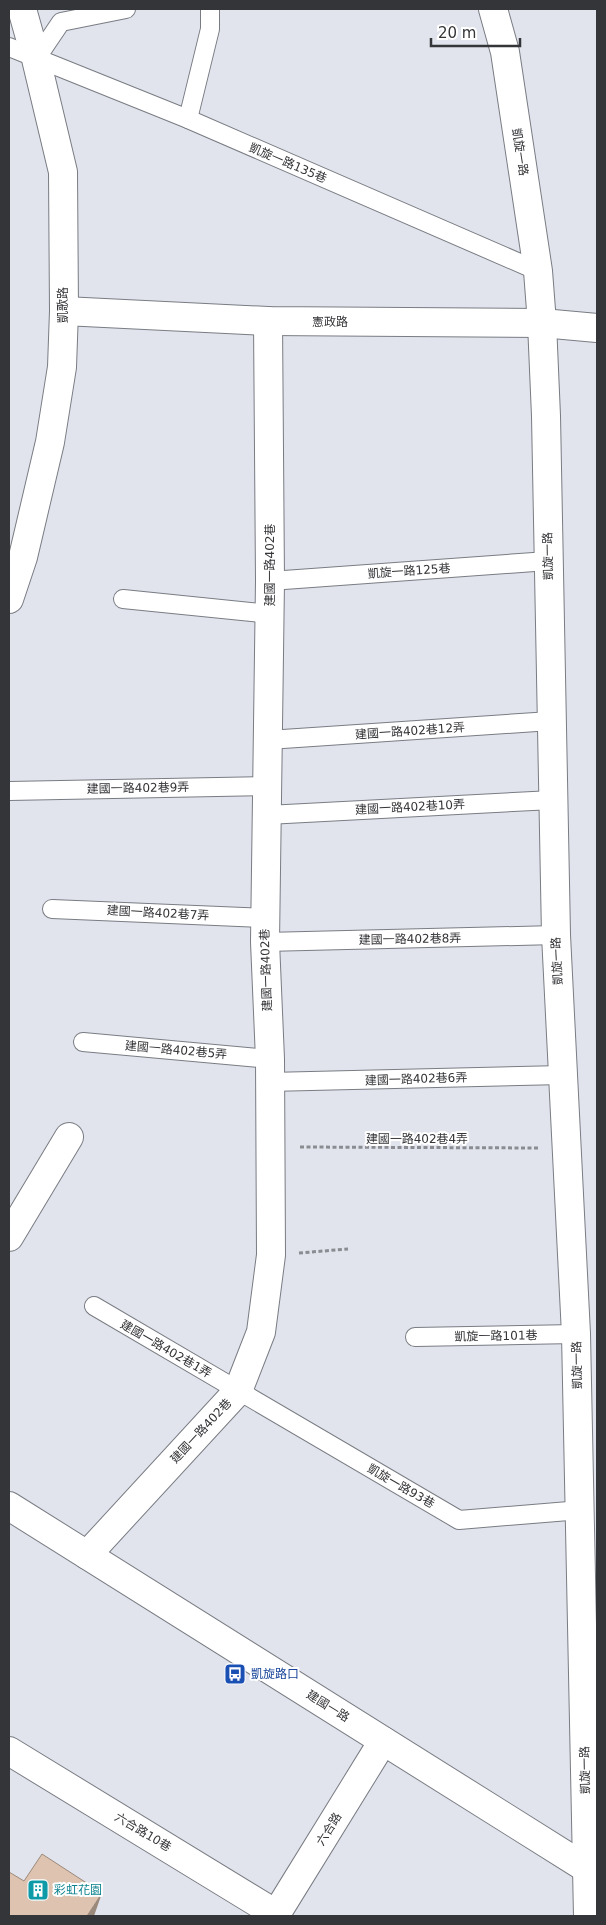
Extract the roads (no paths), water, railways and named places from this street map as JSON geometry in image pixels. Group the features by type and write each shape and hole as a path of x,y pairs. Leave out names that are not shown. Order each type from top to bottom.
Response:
{"street":[{"name":"凱歌路","path":"9,600 23,557 50,442 62,367 64,311 63,172 22,9"},
{"name":"凱旋一路","path":"493,9 505,52 538,271 542,322 546,416 556,935 576,1334 592,1872 588,1916"},
{"name":"憲政路","path":"64,311 268,321 542,322 597,328"},
{"name":"建國一路402巷","path":"87,1555 238,1391 261,1332 271,1255 270,1071 265,930 270,614 268,321"},
{"path":"9,1237 69,1137"},
{"name":"建國一路","path":"9,1506 592,1872"},
{"name":"六合路","path":"276,1915 383,1741"},
{"name":"六合路10巷","path":"9,1751 276,1915"}],"lane":[{"path":"36,59 61,22 126,9"},
{"path":"188,120 210,29 210,9"},
{"name":"凱旋一路135巷","path":"9,47 188,120 538,271"},
{"name":"凱旋一路125巷","path":"270,581 548,561"},
{"path":"123,599 270,614"},
{"name":"建國一路402巷12弄","path":"268,740 551,721"},
{"name":"建國一路402巷9弄","path":"9,791 267,786"},
{"name":"建國一路402巷10弄","path":"267,815 553,800"},
{"name":"建國一路402巷7弄","path":"52,909 265,930"},
{"name":"建國一路402巷8弄","path":"265,930 556,935"},
{"name":"建國一路402巷5弄","path":"83,1042 270,1071"},
{"name":"建國一路402巷6弄","path":"270,1071 562,1075"},
{"name":"建國一路402巷1弄","path":"94,1306 238,1391"},
{"name":"凱旋一路101巷","path":"415,1337 576,1334"},
{"name":"凱旋一路93巷","path":"238,1391 459,1520 581,1510"}],"place":[{"name":"凱旋路口","path":"235,1674"},
{"name":"彩虹花園","path":"38,1890"}]}
